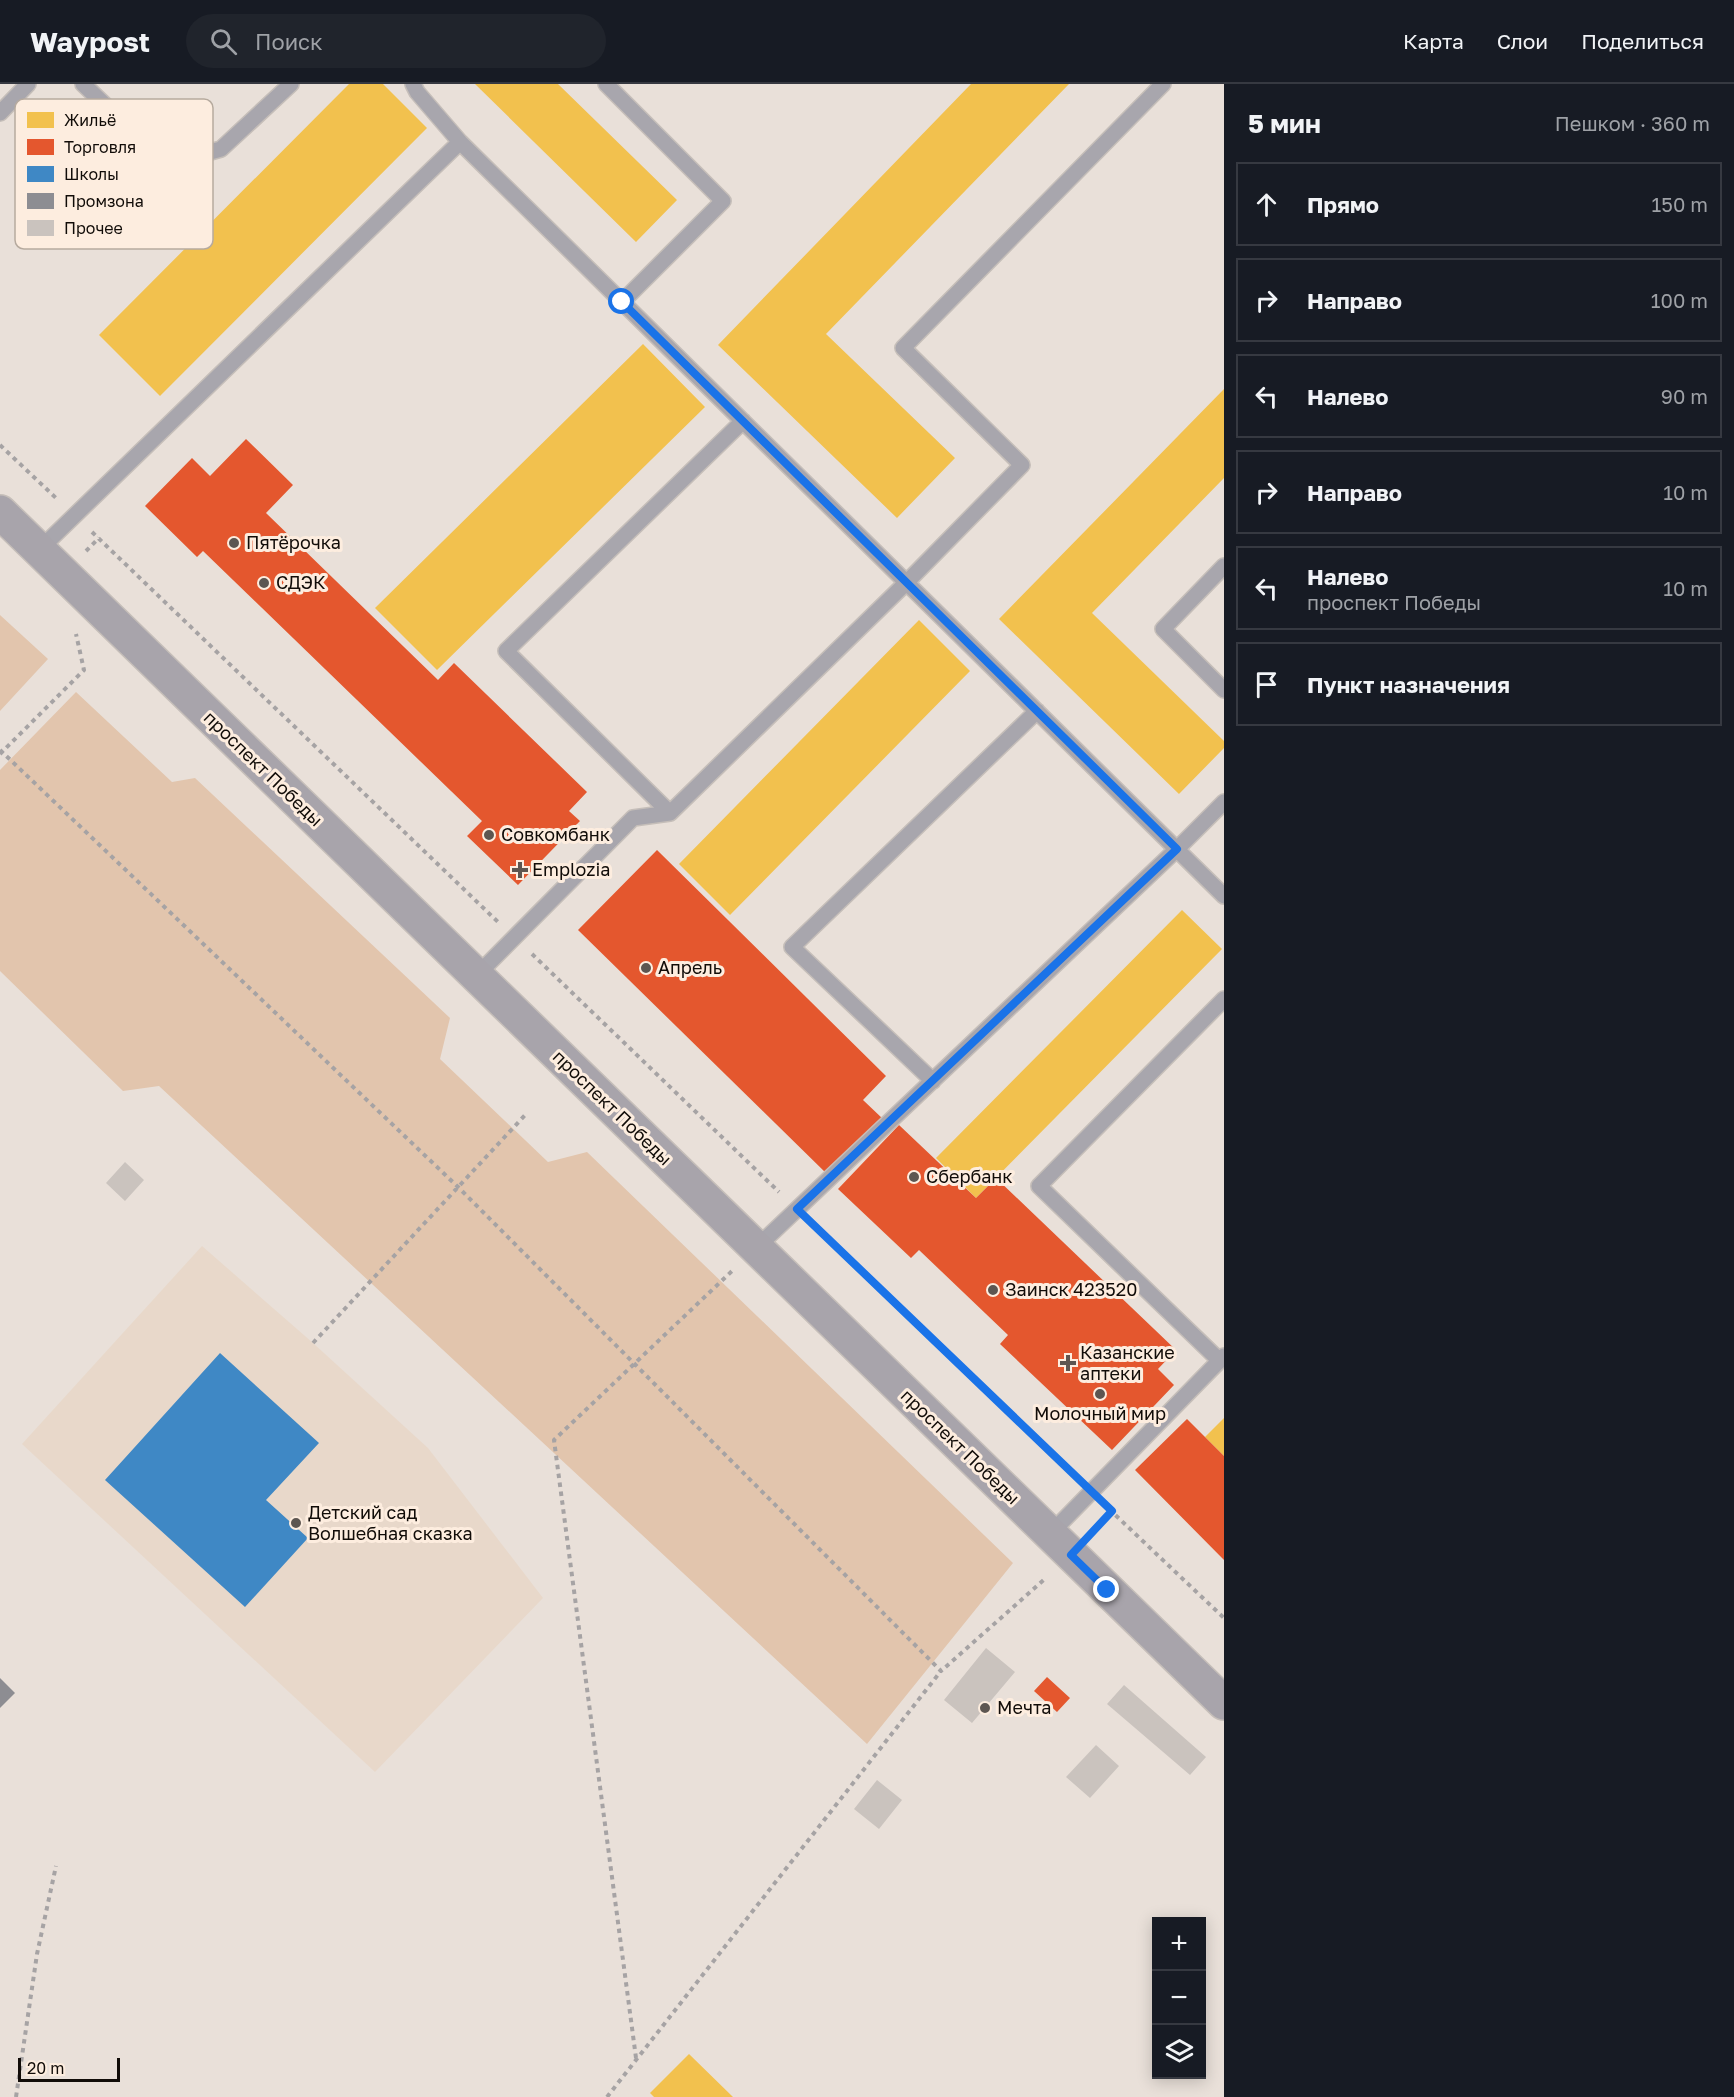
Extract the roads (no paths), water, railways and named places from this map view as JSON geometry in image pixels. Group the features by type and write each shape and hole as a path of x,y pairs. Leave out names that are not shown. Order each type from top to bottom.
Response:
{"main road":[{"name":"проспект Победы","path":"0,512 1224,1703"}],"lane":[{"path":"0,113 28,84"},
{"path":"83,84 99,99"},
{"path":"213,151 221,148 291,84"},
{"path":"414,84 417,92 460,142 1224,896"},
{"path":"606,84 723,201 622,302"},
{"path":"476,976 633,818 670,813 907,582 1022,465 903,348 1163,84"},
{"path":"39,550 460,142"},
{"path":"670,813 506,651 743,421"},
{"path":"1224,566 1163,629 1224,690"},
{"path":"933,1081 792,947 1037,711"},
{"path":"756,1248 1224,802"},
{"path":"1061,1545 1091,1492 1222,1358 1039,1186 1224,999"}],"place":[{"name":"Пятёрочка","path":"234,543"},
{"name":"СДЭК","path":"264,583"},
{"name":"Совкомбанк","path":"489,835"},
{"name":"Emplozia","path":"520,870"},
{"name":"Апрель","path":"646,968"},
{"name":"Сбербанк","path":"914,1177"},
{"name":"Заинск 423520","path":"993,1290"},
{"name":"Казанские аптеки","path":"1068,1363"},
{"name":"Молочный мир","path":"1100,1394"},
{"name":"Детский сад Волшебная сказка","path":"296,1523"},
{"name":"Мечта","path":"985,1708"}]}
